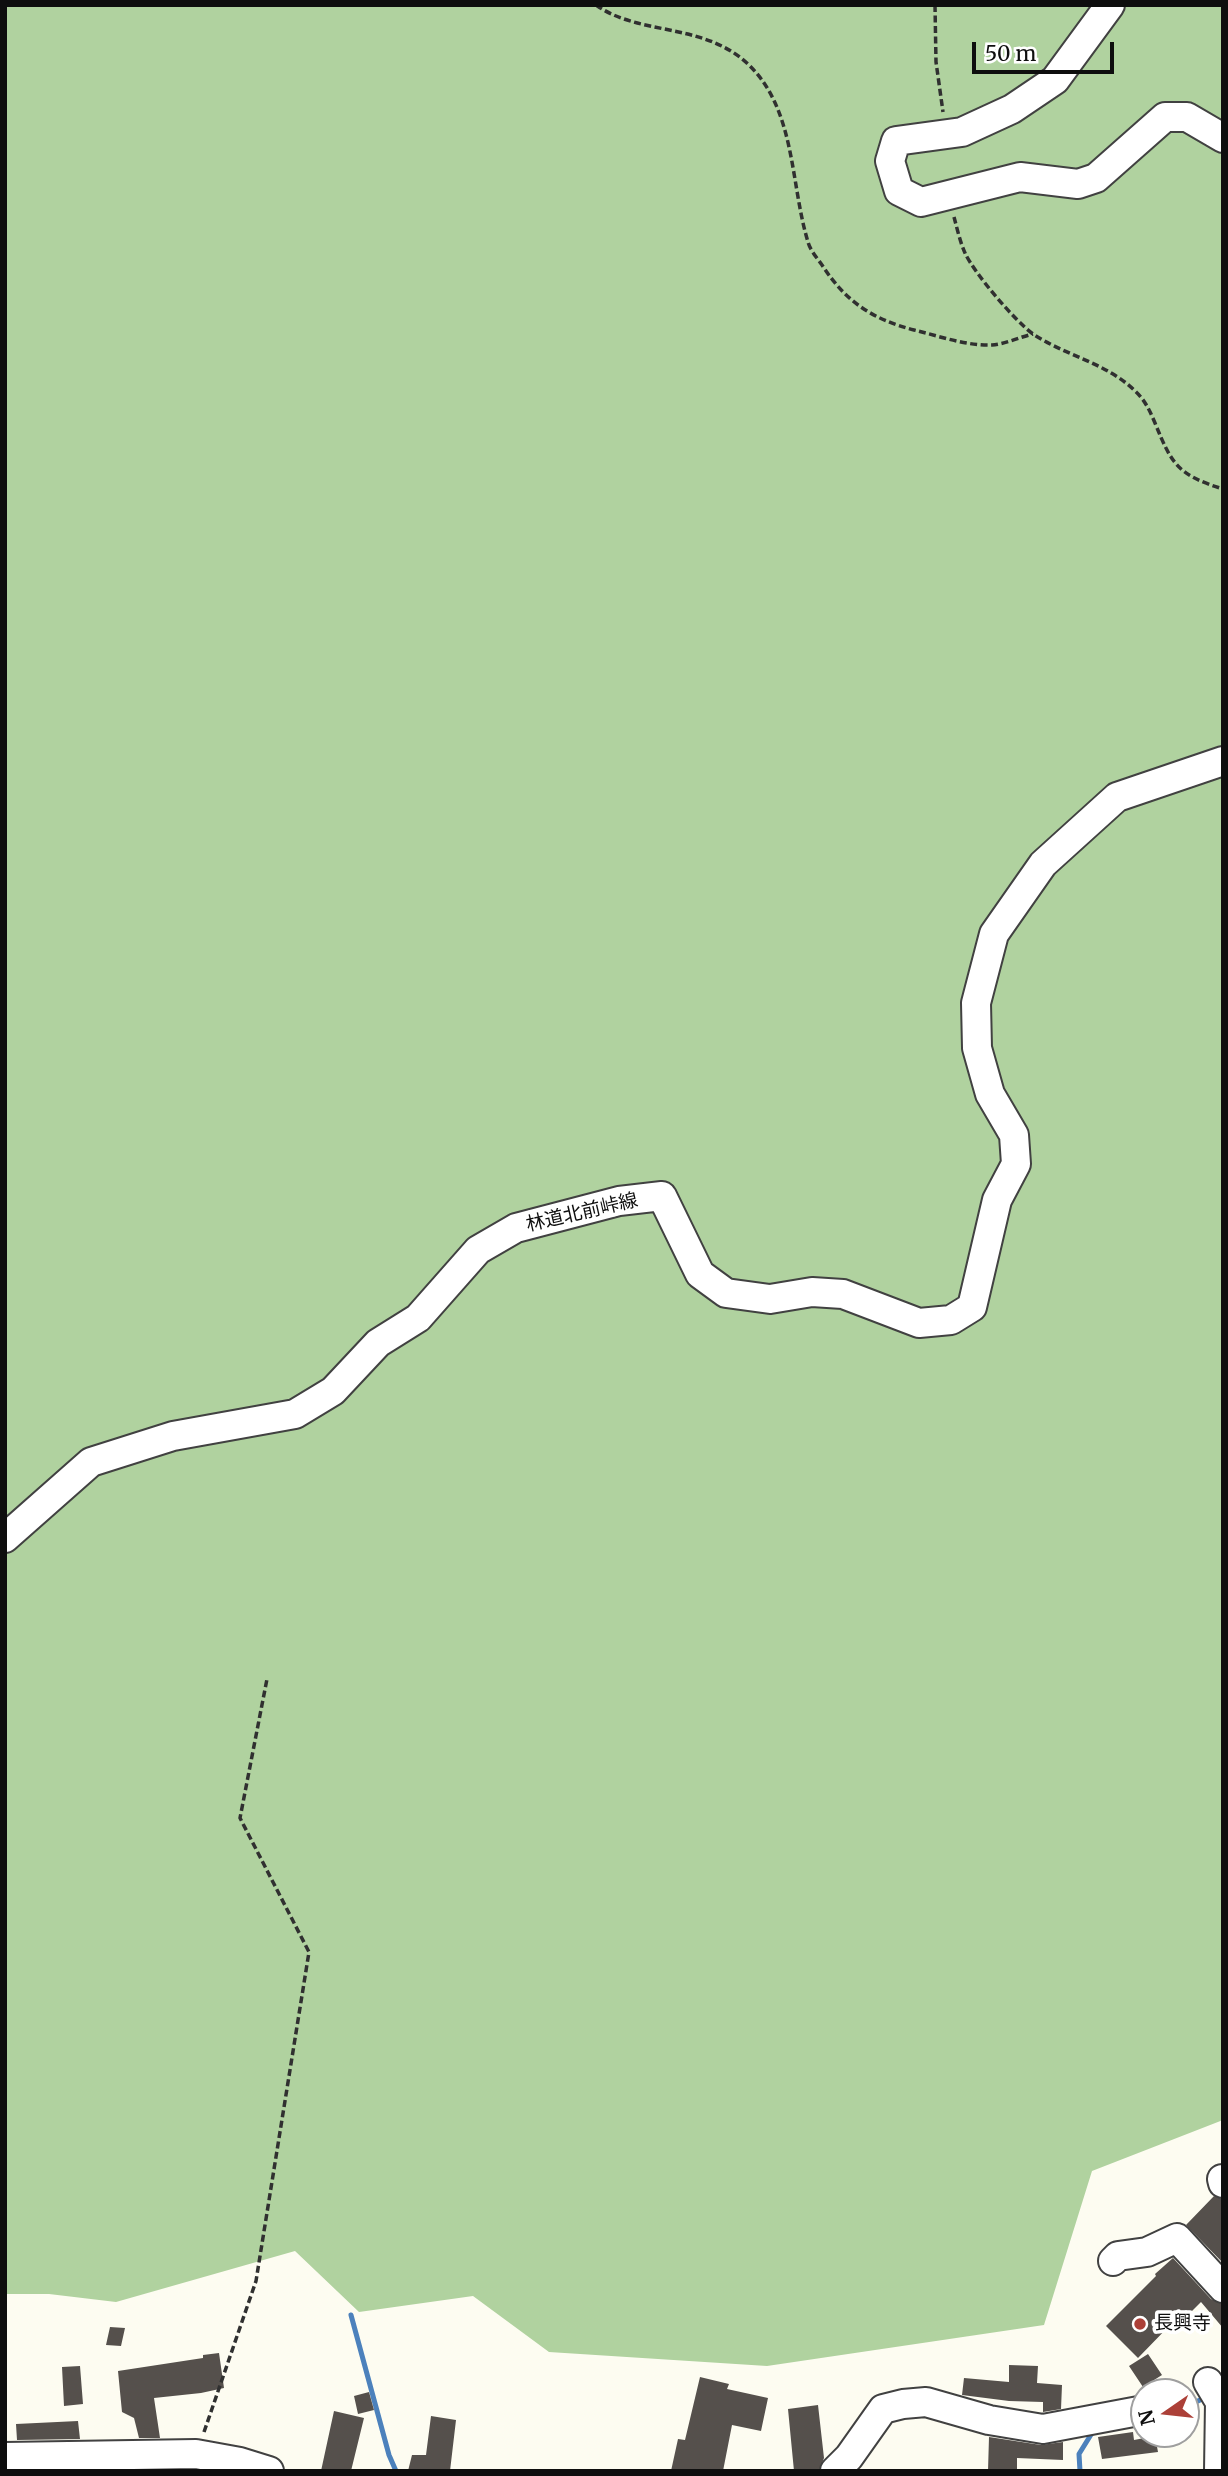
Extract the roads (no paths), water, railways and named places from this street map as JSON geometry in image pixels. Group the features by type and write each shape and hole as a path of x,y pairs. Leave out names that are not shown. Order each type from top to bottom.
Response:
{"street":[{"path":"1110,5 1055,80 1012,109 962,132 896,141 890,161 899,191 921,202 1020,177 1078,184 1096,178 1165,117 1187,117 1223,138"},
{"name":"林道北前峠線","path":"5,1538 91,1462 173,1436 295,1413 333,1391 378,1343 418,1318 478,1250 516,1228 619,1201 662,1196 700,1274 726,1293 770,1299 812,1292 843,1294 919,1323 951,1320 972,1307 997,1200 1016,1164 1014,1135 990,1094 977,1048 976,1003 994,934 1043,864 1117,797 1223,761"},
{"path":"1113,2261 1118,2256 1147,2252 1177,2238 1223,2288"},
{"path":"1210,2387 1220,2464"},
{"path":"835,2471 849,2457 883,2409 903,2404 926,2402 989,2420 1043,2429 1130,2413"},
{"path":"5,2456 197,2454 269,2471"}],"waterway":[{"path":"351,2315 389,2455 396,2471"},
{"path":"1200,2400 1208,2396"},
{"path":"1080,2471 1079,2454 1092,2433 1097,2431"}],"place":[{"name":"長興寺","path":"1140,2324"}]}
